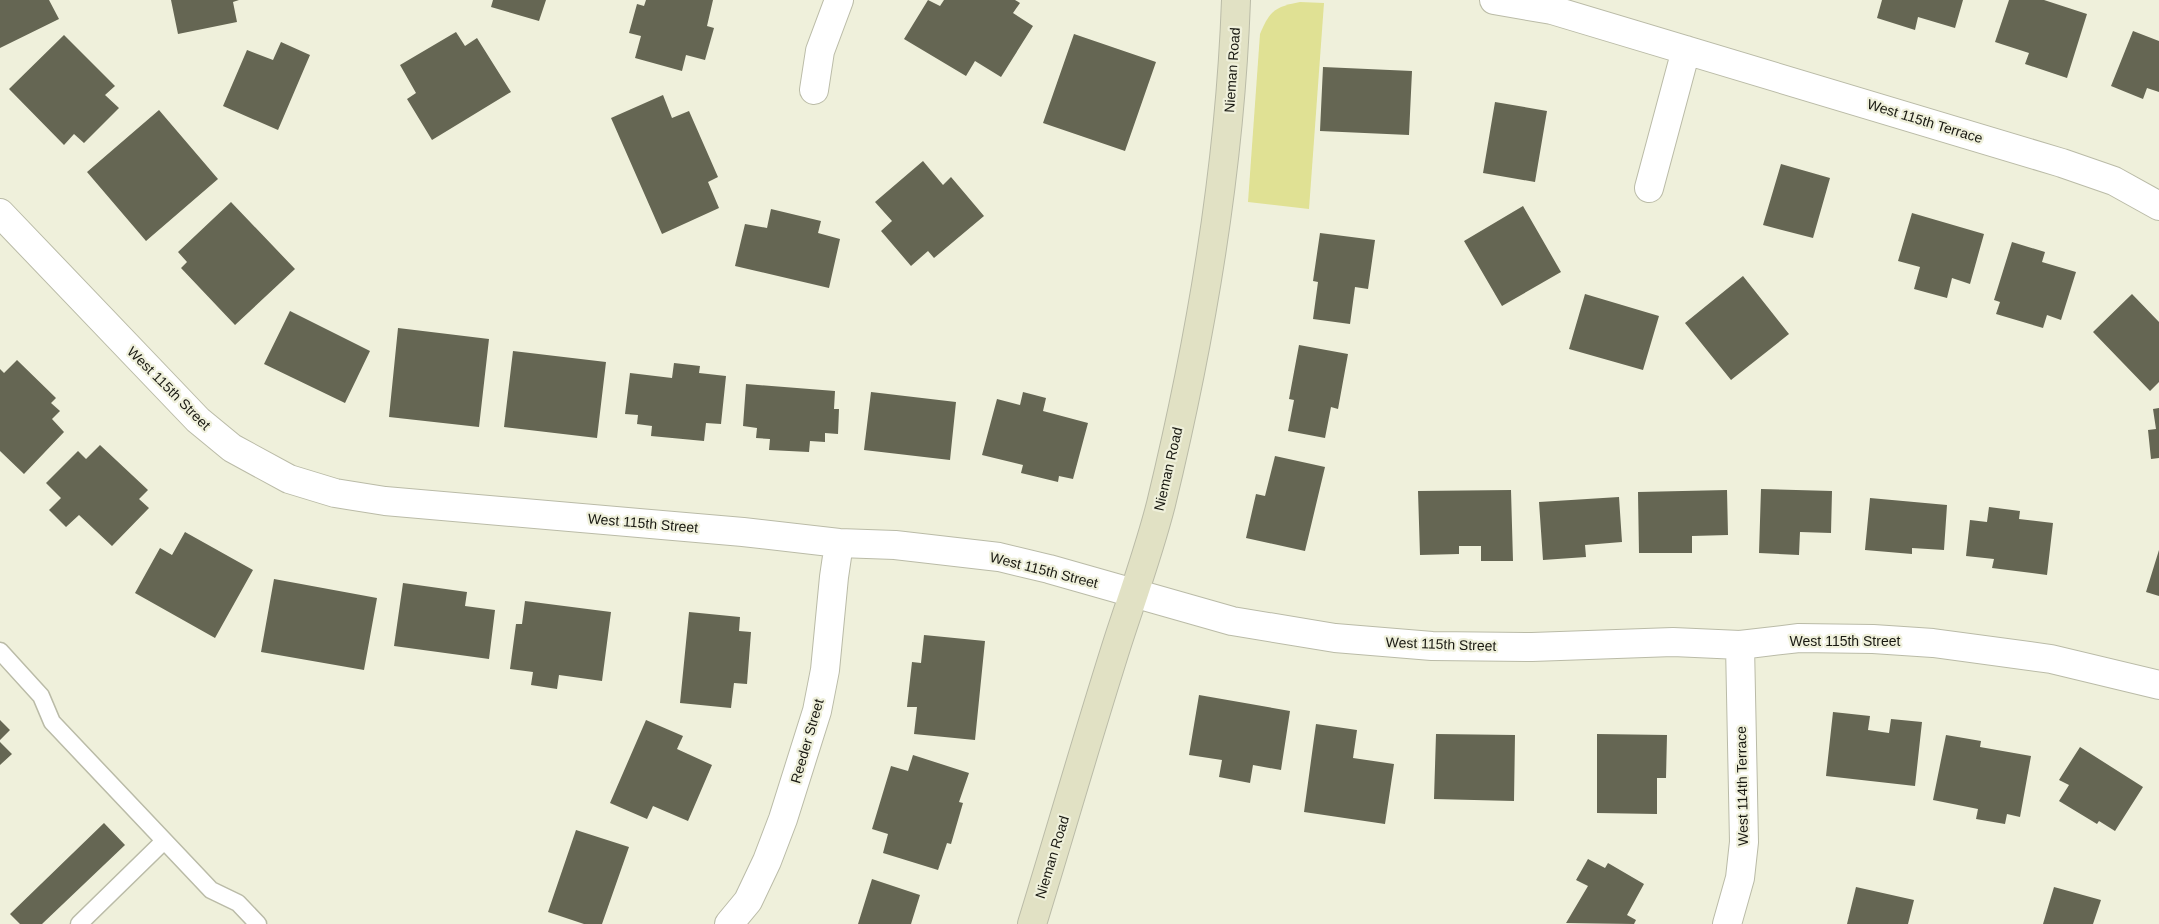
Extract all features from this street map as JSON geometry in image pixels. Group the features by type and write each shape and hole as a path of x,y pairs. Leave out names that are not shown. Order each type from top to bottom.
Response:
{"street":[{"path":"814,90 820,51 839,0"},
{"name":"Nieman Road","path":"1032,924 1119,638 1135,594 1160,506 1196,347 1221,188 1230,102 1236,0"},
{"name":"West 115th Terrace","path":"1494,0 1552,10 2062,163 2114,181 2159,206"},
{"path":"1649,188 1686,50"},
{"name":"West 115th Street","path":"0,213 198,420 232,448 289,478 335,493 385,501 743,532 840,543 895,545 999,557 1232,620 1334,638 1432,646 1532,646 1673,642 1740,645 1799,638 1873,639 1933,643 2051,659 2159,685"},
{"name":"Reeder Street","path":"729,924 748,901 766,861 783,819 817,711 825,670 834,577 840,543"},
{"name":"West 114th Terrace","path":"1727,924 1740,878 1744,842 1740,645"}],"lane":[{"path":"0,651 42,696 52,722 164,841 211,890 238,903 258,924"},
{"path":"78,924 164,841"}],"green space":[{"path":"1300,2 1324,3 1309,209 1248,202 1260,34 1274,11"}],"building":[{"path":"0,0 49,0 59,19 0,48"},
{"path":"171,0 239,0 233,2 237,22 178,34"},
{"path":"493,0 546,0 539,21 491,7"},
{"path":"646,0 713,0 707,26 714,28 705,60 686,55 682,71 635,58 641,36 629,33 637,4 644,6"},
{"path":"928,0 940,6 944,0 1015,0 1020,3 1013,13 1033,26 1001,77 975,61 966,76 904,39"},
{"path":"1882,0 1963,0 1955,28 1918,17 1915,30 1877,18"},
{"path":"2009,0 2044,0 2087,14 2067,78 2025,64 2029,53 1995,42"},
{"path":"2133,31 2159,41 2159,92 2147,88 2143,99 2111,86"},
{"path":"456,32 465,46 477,38 511,92 432,140 407,99 416,93 400,65"},
{"path":"1074,34 1156,62 1125,151 1043,123"},
{"path":"64,35 115,86 105,95 119,108 84,143 74,134 64,145 9,89"},
{"path":"281,42 310,55 278,130 223,106 247,50 273,60"},
{"path":"1323,67 1412,71 1409,135 1320,131"},
{"path":"663,95 672,118 689,111 718,177 708,182 719,208 662,234 611,118"},
{"path":"1495,102 1547,111 1535,182 1483,173"},
{"path":"159,110 218,179 146,241 87,172"},
{"path":"923,161 943,185 951,177 984,216 934,258 928,251 911,266 881,231 892,221 875,202"},
{"path":"1781,164 1830,178 1813,238 1763,225"},
{"path":"231,202 295,269 235,325 181,268 187,262 178,252"},
{"path":"1523,206 1561,272 1502,306 1464,241"},
{"path":"771,209 821,221 818,233 840,239 829,288 735,266 745,224 767,228"},
{"path":"1912,213 1984,234 1970,284 1952,278 1947,298 1914,289 1920,267 1898,261"},
{"path":"1320,233 1375,240 1368,289 1355,287 1350,324 1313,319 1318,282 1313,281"},
{"path":"2012,242 2045,252 2042,262 2076,272 2061,320 2047,315 2043,328 1996,314 2000,302 1994,300"},
{"path":"1743,276 1789,334 1731,380 1685,323"},
{"path":"1585,294 1659,316 1643,370 1569,349"},
{"path":"2132,294 2159,322 2159,382 2150,391 2093,332"},
{"path":"290,311 370,351 345,403 264,364"},
{"path":"398,328 489,339 479,427 389,417"},
{"path":"1299,345 1348,354 1338,409 1331,407 1325,438 1288,431 1294,400 1289,399"},
{"path":"513,351 606,362 597,438 504,427"},
{"path":"17,360 56,398 51,403 60,411 52,419 64,432 24,474 0,451 0,369 4,373"},
{"path":"674,363 700,366 699,373 726,376 721,424 706,423 704,441 651,436 652,426 637,424 638,415 625,414 630,373 672,378"},
{"path":"746,384 835,391 834,409 839,409 838,434 825,433 825,442 810,441 809,452 769,450 770,439 756,438 757,428 743,426"},
{"path":"871,392 956,402 950,460 864,450"},
{"path":"1023,392 1046,398 1043,411 1088,423 1073,479 1059,476 1058,482 1021,473 1023,465 982,455 997,399 1020,405"},
{"path":"2159,408 2159,458 2151,459 2148,430 2156,429 2153,409"},
{"path":"100,445 148,490 139,499 149,508 112,546 79,515 66,527 49,510 61,498 46,483 78,451 86,459"},
{"path":"1275,456 1325,467 1305,551 1246,538 1256,494 1265,496"},
{"path":"1761,489 1832,491 1831,533 1800,532 1799,555 1759,553"},
{"path":"1511,490 1513,561 1481,561 1481,546 1459,546 1459,554 1420,555 1418,491"},
{"path":"1727,490 1728,535 1692,536 1692,553 1639,553 1638,492"},
{"path":"1619,497 1622,542 1585,545 1586,557 1543,560 1539,502"},
{"path":"1870,498 1947,505 1944,550 1912,548 1912,554 1865,550"},
{"path":"1989,507 2020,511 2019,519 2053,523 2047,575 1992,568 1994,559 1966,556 1970,520 1987,522"},
{"path":"185,532 253,570 215,638 135,593 160,548 172,555"},
{"path":"2159,550 2159,596 2146,592"},
{"path":"274,579 377,598 364,670 261,652"},
{"path":"403,583 467,592 465,606 495,610 489,659 394,646"},
{"path":"525,601 611,612 602,681 559,675 557,689 531,685 533,672 510,669 516,624 522,624"},
{"path":"689,612 740,617 739,631 751,632 747,684 734,683 731,708 680,703"},
{"path":"924,635 985,641 975,740 914,734 917,707 907,707 912,662 921,663"},
{"path":"1199,695 1290,711 1281,770 1253,765 1250,783 1219,777 1222,760 1189,755"},
{"path":"1833,712 1870,716 1868,730 1889,733 1891,719 1922,722 1915,786 1826,776"},
{"path":"0,720 10,730 0,740"},
{"path":"646,720 683,736 677,749 712,765 688,821 653,806 647,819 610,803"},
{"path":"1316,724 1357,730 1353,758 1394,764 1385,824 1304,812"},
{"path":"1436,734 1515,735 1514,801 1434,799"},
{"path":"1597,734 1667,735 1666,778 1657,778 1657,814 1597,813"},
{"path":"1946,735 1981,741 1980,747 2031,756 2020,817 2007,814 2005,824 1976,819 1978,809 1933,800"},
{"path":"0,742 12,754 0,765"},
{"path":"2080,747 2143,787 2115,831 2099,821 2097,824 2059,801 2069,785 2059,780"},
{"path":"913,755 969,773 959,802 963,803 951,844 947,843 938,870 883,853 888,834 872,829 891,766 908,771"},
{"path":"104,823 125,845 42,924 20,924 10,914"},
{"path":"576,830 629,847 602,924 584,924 548,912"},
{"path":"1588,859 1605,868 1608,863 1644,884 1627,915 1636,920 1634,924 1566,923 1588,886 1576,880"},
{"path":"872,879 920,895 911,924 858,924"},
{"path":"1856,887 1914,900 1908,924 1847,924"},
{"path":"2054,887 2101,900 2093,924 2043,924"}]}
